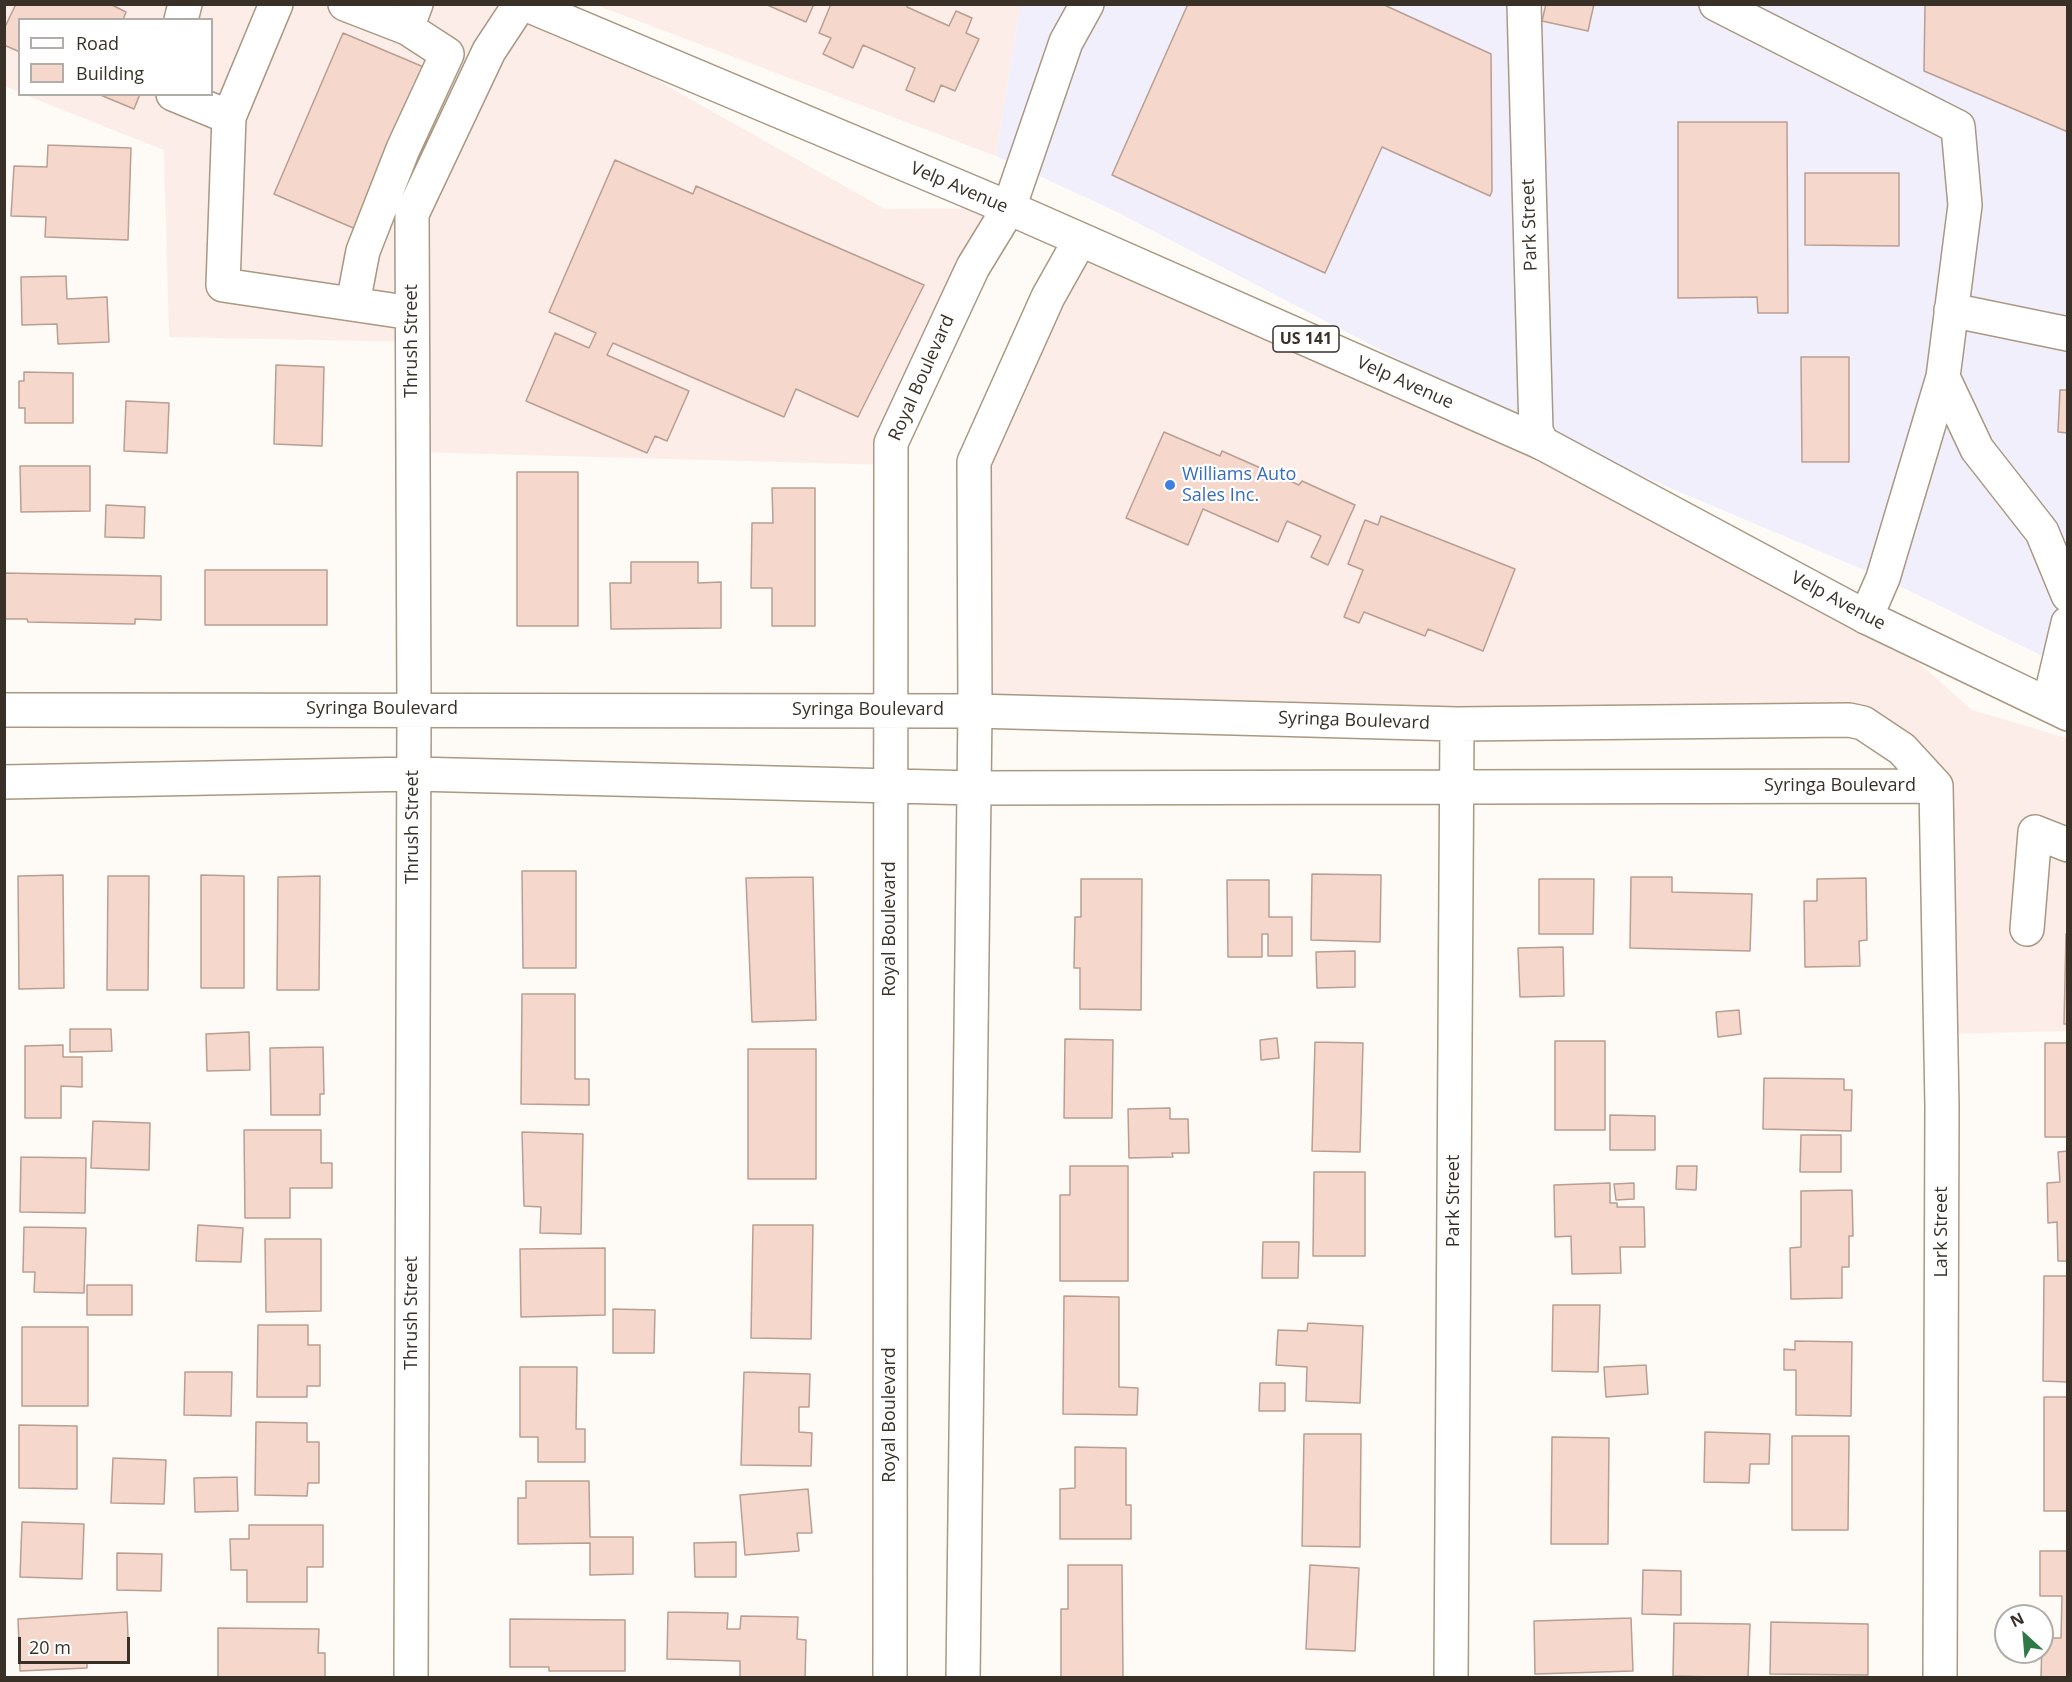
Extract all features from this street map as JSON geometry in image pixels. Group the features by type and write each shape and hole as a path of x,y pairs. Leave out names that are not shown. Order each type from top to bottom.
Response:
{"street":[{"path":"276,4 229,117 223,285 412,313"},
{"path":"345,4 411,16 447,54 403,149 363,251 353,303"},
{"name":"Thrush Street","path":"411,1677 414,774 412,213 489,51 523,4"},
{"name":"Velp Avenue","path":"523,4 1009,208 1542,443 1866,617 2058,709"},
{"name":"Royal Boulevard","path":"890,1677 891,443 973,267 1009,208 1066,42 1087,4"},
{"name":"Park Street","path":"1524,4 1536,431 1542,443"},
{"path":"1716,4 1958,127 1965,205 1943,377 1883,578 1866,617"},
{"path":"178,96 229,117"},
{"path":"403,149 434,166"},
{"path":"963,1677 975,711 974,462 1048,297 1080,240"},
{"path":"1952,310 2067,334"},
{"path":"1943,377 1977,449 2042,532 2067,595"},
{"path":"2058,709 2067,623"},
{"name":"Syringa Boulevard","path":"4,710 975,711 1457,724 1849,720 1863,723 1902,749 1936,786"},
{"name":"Park Street","path":"1452,1677 1457,724"},
{"name":"Syringa Boulevard","path":"4,782 414,774 974,788 1936,786"},
{"name":"Lark Street","path":"1936,786 1942,1106 1940,1677"},
{"path":"2027,929 2035,832 2067,845"}],"shaded area":[{"path":"4,5 524,5 885,209 1009,208 890,465 413,452 412,342 169,337 164,150 28,96 213,96 213,18 18,18 18,92 5,86"},
{"path":"596,5 1020,5 996,156"},
{"path":"1020,5 2067,5 2067,668 1883,578 1536,431 1115,211 996,156"},
{"path":"1080,240 1542,443 1866,617 1972,710 2067,738 2067,1031 1941,1034 1936,786 1873,729 975,711 974,462"}],"building":[{"path":"16,4 110,4 126,12 124,18 18,18 18,51 4,45 4,29"},
{"path":"765,4 814,4 806,22"},
{"path":"831,4 908,4 907,7 949,26 956,11 972,18 966,33 979,39 955,91 941,85 934,102 906,90 915,68 863,45 853,68 823,54 831,38 819,33"},
{"path":"1188,4 1382,4 1491,54 1492,191 1490,196 1382,147 1325,273 1112,175"},
{"path":"1546,4 1594,4 1588,31 1542,21"},
{"path":"1925,4 2068,4 2068,132 1924,71"},
{"path":"343,33 426,68 358,230 274,194"},
{"path":"103,96 139,96 134,109"},
{"path":"1678,122 1787,122 1788,313 1758,313 1757,297 1678,298"},
{"path":"48,145 131,148 128,240 45,237 46,217 11,216 14,166 47,167"},
{"path":"615,160 693,194 696,186 924,285 858,417 796,389 784,417 613,343 607,355 689,391 667,441 655,436 647,453 526,401 555,333 589,348 596,333 549,312"},
{"path":"1805,173 1899,173 1899,246 1805,245"},
{"path":"66,276 67,299 107,297 109,342 58,344 57,324 22,325 21,277"},
{"path":"1801,357 1849,357 1849,462 1802,462"},
{"path":"276,365 324,367 322,446 274,444"},
{"path":"24,372 73,373 73,423 25,423 25,408 19,408 19,381 24,381"},
{"path":"2060,390 2068,390 2068,433 2058,432"},
{"path":"126,401 169,403 167,453 124,451"},
{"path":"1164,432 1220,456 1222,451 1299,485 1302,481 1355,505 1328,565 1311,557 1321,536 1287,521 1278,542 1203,509 1188,545 1126,518"},
{"path":"20,466 90,466 90,511 21,512"},
{"path":"517,472 578,472 578,626 517,626"},
{"path":"772,488 815,488 815,626 772,626 772,588 751,588 752,523 773,523"},
{"path":"106,505 145,507 144,538 105,537"},
{"path":"1381,516 1515,569 1483,651 1428,629 1425,636 1364,612 1359,623 1344,617 1363,570 1348,564 1365,520 1378,525"},
{"path":"631,562 698,562 698,583 721,582 721,628 611,629 610,583 631,583"},
{"path":"205,570 327,570 327,625 205,625"},
{"path":"4,573 161,576 161,620 135,619 135,624 28,622 27,619 4,619"},
{"path":"522,871 576,871 576,968 523,968"},
{"path":"1312,874 1381,875 1380,942 1311,940"},
{"path":"63,875 64,988 19,989 18,876"},
{"path":"201,875 244,876 244,988 201,988"},
{"path":"108,876 149,876 148,990 107,990"},
{"path":"320,876 319,990 277,990 278,877"},
{"path":"813,877 816,1020 752,1022 746,878"},
{"path":"1631,877 1672,877 1672,892 1752,894 1750,951 1630,948"},
{"path":"1866,878 1867,940 1859,941 1860,966 1805,967 1804,901 1817,901 1817,879"},
{"path":"1081,879 1142,879 1141,1010 1080,1009 1080,968 1074,968 1075,917 1081,917"},
{"path":"1539,879 1594,879 1593,934 1539,934"},
{"path":"1227,880 1269,880 1269,917 1292,917 1292,956 1268,956 1268,934 1262,934 1262,957 1228,957"},
{"path":"2066,934 2068,934 2068,1024 2064,1024"},
{"path":"1563,947 1564,996 1520,997 1518,948"},
{"path":"1355,951 1355,987 1317,988 1316,952"},
{"path":"522,994 575,994 575,1079 589,1079 589,1105 521,1104"},
{"path":"1739,1010 1741,1034 1718,1037 1716,1012"},
{"path":"70,1029 111,1029 112,1051 70,1052"},
{"path":"249,1032 250,1070 207,1071 206,1034"},
{"path":"1277,1038 1279,1058 1261,1060 1260,1040"},
{"path":"1065,1039 1113,1040 1112,1118 1064,1118"},
{"path":"1555,1041 1605,1041 1605,1130 1555,1130"},
{"path":"1315,1042 1363,1043 1360,1152 1312,1151"},
{"path":"2045,1043 2068,1043 2068,1137 2045,1137"},
{"path":"63,1045 63,1057 82,1057 82,1087 61,1086 61,1118 25,1118 25,1046"},
{"path":"323,1047 324,1094 320,1094 320,1115 271,1115 270,1048"},
{"path":"748,1049 816,1049 816,1179 748,1179"},
{"path":"1764,1078 1844,1079 1844,1090 1852,1090 1851,1131 1763,1129"},
{"path":"1170,1108 1170,1119 1188,1119 1189,1153 1172,1153 1173,1157 1129,1158 1128,1109"},
{"path":"1610,1115 1655,1116 1655,1150 1610,1150"},
{"path":"93,1121 150,1123 149,1170 91,1168"},
{"path":"244,1130 321,1130 321,1163 332,1163 332,1188 290,1188 290,1218 245,1218"},
{"path":"522,1132 583,1134 581,1234 540,1233 541,1207 524,1206"},
{"path":"1801,1135 1841,1135 1841,1172 1800,1172"},
{"path":"2068,1151 2068,1261 2058,1261 2057,1222 2048,1223 2047,1183 2060,1182 2058,1152"},
{"path":"21,1157 86,1158 85,1213 20,1212"},
{"path":"1070,1166 1128,1166 1128,1281 1060,1281 1060,1195 1070,1195"},
{"path":"1677,1166 1697,1166 1696,1190 1676,1189"},
{"path":"1314,1172 1365,1172 1365,1256 1313,1256"},
{"path":"1610,1183 1610,1203 1617,1203 1617,1207 1644,1207 1645,1247 1620,1247 1621,1273 1572,1274 1571,1236 1555,1237 1554,1185"},
{"path":"1634,1183 1634,1199 1616,1200 1614,1184"},
{"path":"1852,1190 1853,1236 1849,1236 1849,1267 1842,1267 1842,1298 1791,1299 1790,1248 1801,1247 1801,1191"},
{"path":"198,1225 243,1228 241,1262 196,1261"},
{"path":"753,1225 813,1225 811,1339 751,1338"},
{"path":"24,1227 86,1228 84,1293 34,1292 35,1272 23,1272"},
{"path":"265,1239 321,1239 321,1311 266,1312"},
{"path":"1263,1242 1299,1242 1298,1278 1262,1278"},
{"path":"605,1248 605,1315 521,1317 520,1249"},
{"path":"2044,1276 2068,1276 2068,1382 2043,1381"},
{"path":"87,1285 132,1285 132,1315 87,1315"},
{"path":"1064,1296 1119,1297 1119,1387 1138,1388 1137,1415 1063,1414"},
{"path":"1553,1305 1600,1305 1598,1372 1552,1371"},
{"path":"613,1309 655,1310 654,1353 613,1353"},
{"path":"1308,1323 1363,1326 1360,1403 1306,1401 1307,1367 1276,1365 1278,1330 1307,1331"},
{"path":"258,1325 308,1325 308,1345 320,1345 320,1386 307,1386 307,1397 257,1397"},
{"path":"22,1327 88,1327 88,1406 22,1406"},
{"path":"1795,1341 1852,1342 1851,1416 1796,1415 1796,1370 1784,1370 1784,1349 1795,1350"},
{"path":"1646,1365 1648,1394 1606,1397 1604,1367"},
{"path":"520,1367 577,1367 576,1429 585,1429 585,1462 538,1462 538,1437 520,1437"},
{"path":"185,1372 232,1372 231,1416 184,1415"},
{"path":"744,1372 810,1374 809,1407 799,1407 799,1432 812,1433 811,1466 741,1465"},
{"path":"1260,1383 1285,1383 1285,1411 1259,1411"},
{"path":"2044,1397 2068,1397 2068,1511 2044,1511"},
{"path":"256,1422 307,1423 307,1442 319,1442 319,1483 308,1483 307,1496 255,1495"},
{"path":"19,1425 77,1426 77,1489 19,1488"},
{"path":"1705,1432 1770,1434 1769,1464 1750,1464 1749,1483 1704,1482"},
{"path":"1304,1434 1361,1434 1360,1547 1302,1546"},
{"path":"1792,1436 1849,1436 1848,1530 1792,1530"},
{"path":"1552,1437 1609,1438 1608,1544 1551,1544"},
{"path":"1075,1447 1126,1448 1126,1505 1131,1505 1131,1539 1060,1539 1060,1489 1075,1488"},
{"path":"113,1458 166,1460 164,1504 111,1503"},
{"path":"237,1477 238,1511 195,1512 194,1478"},
{"path":"526,1481 589,1481 590,1537 633,1537 633,1574 590,1575 590,1543 518,1544 518,1498 526,1498"},
{"path":"808,1489 812,1533 797,1533 799,1551 745,1555 740,1495"},
{"path":"22,1522 84,1524 82,1579 20,1577"},
{"path":"249,1525 323,1525 323,1567 307,1567 307,1602 247,1602 247,1570 231,1570 230,1539 249,1539"},
{"path":"736,1542 736,1577 695,1577 694,1543"},
{"path":"2040,1551 2068,1551 2068,1678 2041,1678 2041,1664 2054,1664 2054,1638 2061,1638 2062,1596 2040,1596"},
{"path":"117,1553 162,1554 161,1591 117,1590"},
{"path":"1068,1565 1122,1565 1123,1678 1061,1678 1061,1609 1068,1609"},
{"path":"1310,1565 1359,1568 1355,1651 1306,1649"},
{"path":"1643,1570 1681,1571 1681,1615 1642,1614"},
{"path":"127,1612 129,1662 87,1663 87,1668 20,1671 18,1619"},
{"path":"668,1612 728,1613 727,1629 740,1629 741,1616 798,1617 797,1639 806,1640 805,1678 740,1678 740,1661 667,1659"},
{"path":"1631,1618 1633,1671 1535,1674 1534,1621"},
{"path":"510,1619 625,1620 625,1671 549,1671 549,1667 510,1667"},
{"path":"1771,1622 1868,1624 1868,1675 1770,1674"},
{"path":"1674,1623 1750,1624 1748,1678 1673,1676"},
{"path":"218,1628 319,1629 318,1653 325,1653 325,1678 218,1678"}],"place":[{"name":"Williams Auto Sales Inc.","path":"1170,485"}]}
